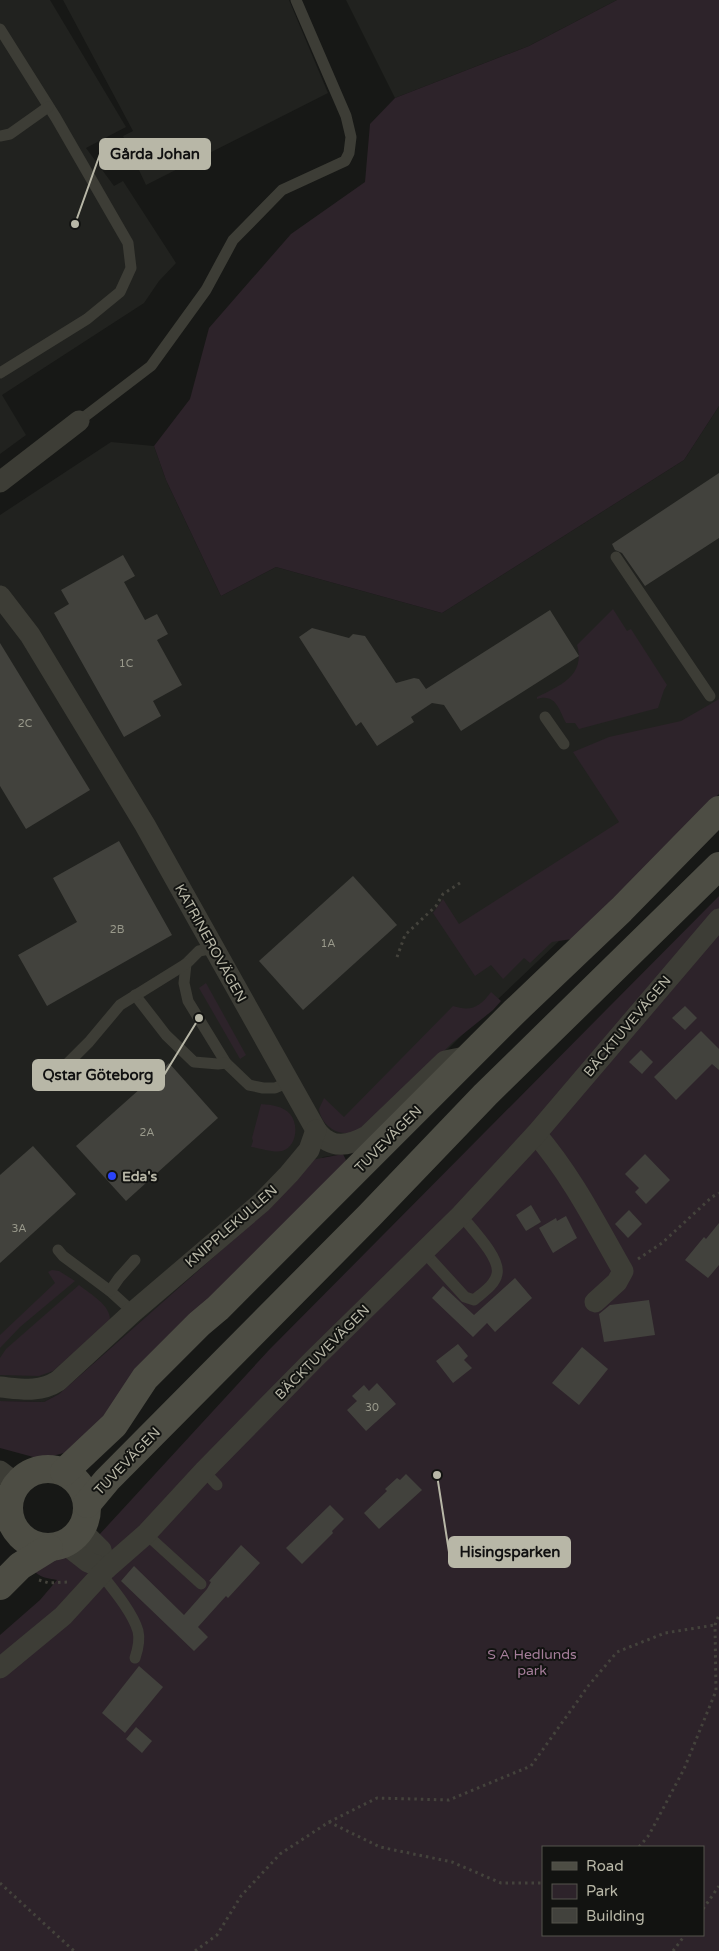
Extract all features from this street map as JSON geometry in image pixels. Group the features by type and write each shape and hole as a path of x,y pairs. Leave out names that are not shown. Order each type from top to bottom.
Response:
{"main road":[{"name":"TUVEVÄGEN","path":"71,1532 85,1494 80,1485 64,1472 114,1425 145,1378 225,1301 470,1056 621,910 719,810"},
{"name":"TUVEVÄGEN","path":"0,1586 20,1566 71,1532 107,1480 369,1216 485,1095 719,866"},
{"path":"64,1472 44,1469 24,1476 8,1477 10,1497 4,1522 11,1524 17,1534 26,1542 37,1547 71,1532"}],"street":[{"path":"0,482 79,421"},
{"name":"KATRINEROVÄGEN","path":"0,596 30,635 145,825 316,1130 329,1142 347,1144 367,1136 445,1061 470,1056"},
{"name":"BÄCKTUVEVÄGEN","path":"0,1668 63,1616 104,1572 210,1478 314,1359 461,1215 536,1134 719,919"},
{"name":"KNIPPLEKULLEN","path":"0,1387 32,1390 52,1384 262,1202 309,1150 316,1130"},
{"path":"536,1134 554,1155 575,1186 624,1271 617,1282 595,1302"},
{"path":"71,1532 88,1562 104,1572"}],"lane":[{"path":"79,421 151,366 206,290 233,240 282,190 345,161 349,153 351,138 346,116 296,0"},
{"path":"0,29 128,242 131,268 120,292 87,319 0,373"},
{"path":"0,136 10,134 48,106"},
{"path":"616,558 710,696"},
{"path":"545,717 564,744"},
{"path":"59,1072 89,1042 120,1005 186,964 198,951 214,948"},
{"path":"186,964 184,983 188,1001 226,1063 249,1085 275,1088 289,1082"},
{"path":"135,995 166,1035 194,1062 226,1063"},
{"path":"424,1252 466,1297 474,1300 489,1287 497,1275 497,1265 488,1249 461,1215"},
{"path":"58,1250 63,1256 110,1291 133,1312"},
{"path":"110,1291 135,1260"},
{"path":"146,1534 201,1584"},
{"path":"104,1572 138,1631 138,1646 135,1658"}],"path":[{"path":"397,957 405,935 436,906 444,894 460,883"},
{"path":"624,1271 662,1243 712,1197 719,1193"},
{"path":"641,1846 684,1769 716,1691 715,1625 719,1615"},
{"path":"195,1951 217,1935 240,1896 280,1854 329,1822 377,1798 449,1800 531,1766 589,1685 617,1652 665,1633 715,1625"},
{"path":"329,1822 380,1847 452,1862 501,1883 542,1883"},
{"path":"0,1883 74,1951"},
{"path":"704,1908 719,1886"},
{"path":"673,1951 684,1936"}],"shaded area":[{"path":"0,0 50,0 126,127 86,148 114,186 123,181 176,263 159,281 144,303 2,395 26,435 0,454"},
{"path":"63,0 289,0 328,93 146,185 123,136 133,131"},
{"path":"346,0 617,0 529,46 395,98"},
{"path":"719,406 719,789 497,1000 343,1154 323,1157 244,1230 59,1394 44,1402 0,1401 0,515 111,442 154,446 166,480 221,596 276,567 442,613 684,460"}],"green space":[{"path":"617,0 719,0 719,406 684,460 442,613 276,567 221,596 166,480 154,446 190,399 209,328 291,234 365,182 370,124 395,98 529,46"},
{"path":"613,609 627,631 631,629 667,685 658,708 579,729 575,723 566,723 559,708 553,701 549,698 537,699 537,697 554,689 569,678 578,665 577,645"},
{"path":"719,699 719,794 572,939 552,942 530,963 524,958 503,979 491,965 475,976 433,913 443,899 459,924 619,822 573,752 609,737 681,721"},
{"name":"S A Hedlunds park","path":"719,896 719,1951 0,1951 0,1635 40,1600 57,1580 41,1576 32,1569 52,1557 62,1556 76,1560 269,1350"},
{"path":"206,983 246,1055 240,1059 199,988"},
{"path":"491,992 501,1001 493,1010 452,1043 367,1128 353,1133 345,1133 334,1130 326,1124 319,1109 324,1098 344,1117 453,1006 459,1008 475,1007"},
{"path":"261,1104 281,1108 287,1111 293,1118 295,1135 287,1149 275,1151 251,1147"},
{"path":"343,1154 346,1160 344,1164 222,1288 215,1292 114,1412 71,1451 37,1458 0,1448 0,1401 44,1402 59,1394 244,1230 311,1160"},
{"path":"52,1270 59,1271 75,1281 20,1327 0,1348 0,1335 55,1283 48,1272"},
{"path":"79,1285 104,1305 110,1321 53,1371 39,1376 0,1375 0,1358 6,1349"}],"building":[{"path":"719,473 719,538 645,586 622,553 615,550 612,544"},
{"path":"123,555 135,576 124,582 145,620 157,614 168,634 157,640 182,685 153,701 161,716 124,737 54,613 69,604 61,590"},
{"path":"550,610 579,656 461,731 444,705 432,703 411,717 414,722 377,746 361,722 356,726 299,637 312,628 349,638 353,634 365,636 396,683 414,678 419,679 426,689"},
{"path":"0,643 90,790 26,829 0,786"},
{"path":"119,841 172,935 47,1006 18,955 77,922 53,878"},
{"path":"353,876 397,925 303,1010 259,961"},
{"path":"685,1006 697,1018 685,1030 672,1018"},
{"path":"701,1031 719,1049 719,1070 712,1064 676,1100 654,1077"},
{"path":"641,1050 653,1062 642,1074 629,1062"},
{"path":"169,1063 218,1118 126,1201 76,1146"},
{"path":"33,1146 76,1194 0,1263 0,1175"},
{"path":"645,1154 670,1180 646,1204 635,1192 639,1188 625,1174"},
{"path":"531,1205 541,1222 526,1231 516,1215"},
{"path":"629,1210 642,1224 628,1238 615,1224"},
{"path":"566,1216 577,1238 553,1253 539,1228 556,1218 557,1221"},
{"path":"719,1223 719,1265 708,1278 685,1260 704,1237 706,1239"},
{"path":"515,1278 532,1298 495,1332 487,1323 473,1337 432,1298 443,1286 474,1315"},
{"path":"649,1300 655,1335 604,1342 599,1314 610,1305"},
{"path":"458,1344 468,1356 464,1360 472,1368 453,1383 436,1361"},
{"path":"582,1347 608,1369 579,1405 552,1383"},
{"path":"377,1383 396,1404 366,1431 347,1410 357,1401 352,1396 364,1385 369,1391"},
{"path":"406,1474 422,1490 379,1529 364,1513 387,1491 385,1489 397,1478 400,1480"},
{"path":"330,1505 344,1519 332,1531 333,1533 302,1564 286,1548"},
{"path":"241,1545 260,1563 198,1627 208,1637 194,1651 121,1581 134,1566 184,1615 207,1589 211,1582 209,1581"},
{"path":"139,1666 163,1687 125,1733 102,1713"},
{"path":"136,1727 152,1741 142,1753 126,1739"}],"place":[{"name":"Gårda Johan","path":"75,224"},
{"name":"Qstar Göteborg","path":"199,1018"},
{"name":"Eda's","path":"112,1176"},
{"name":"Hisingsparken","path":"437,1475"}]}
